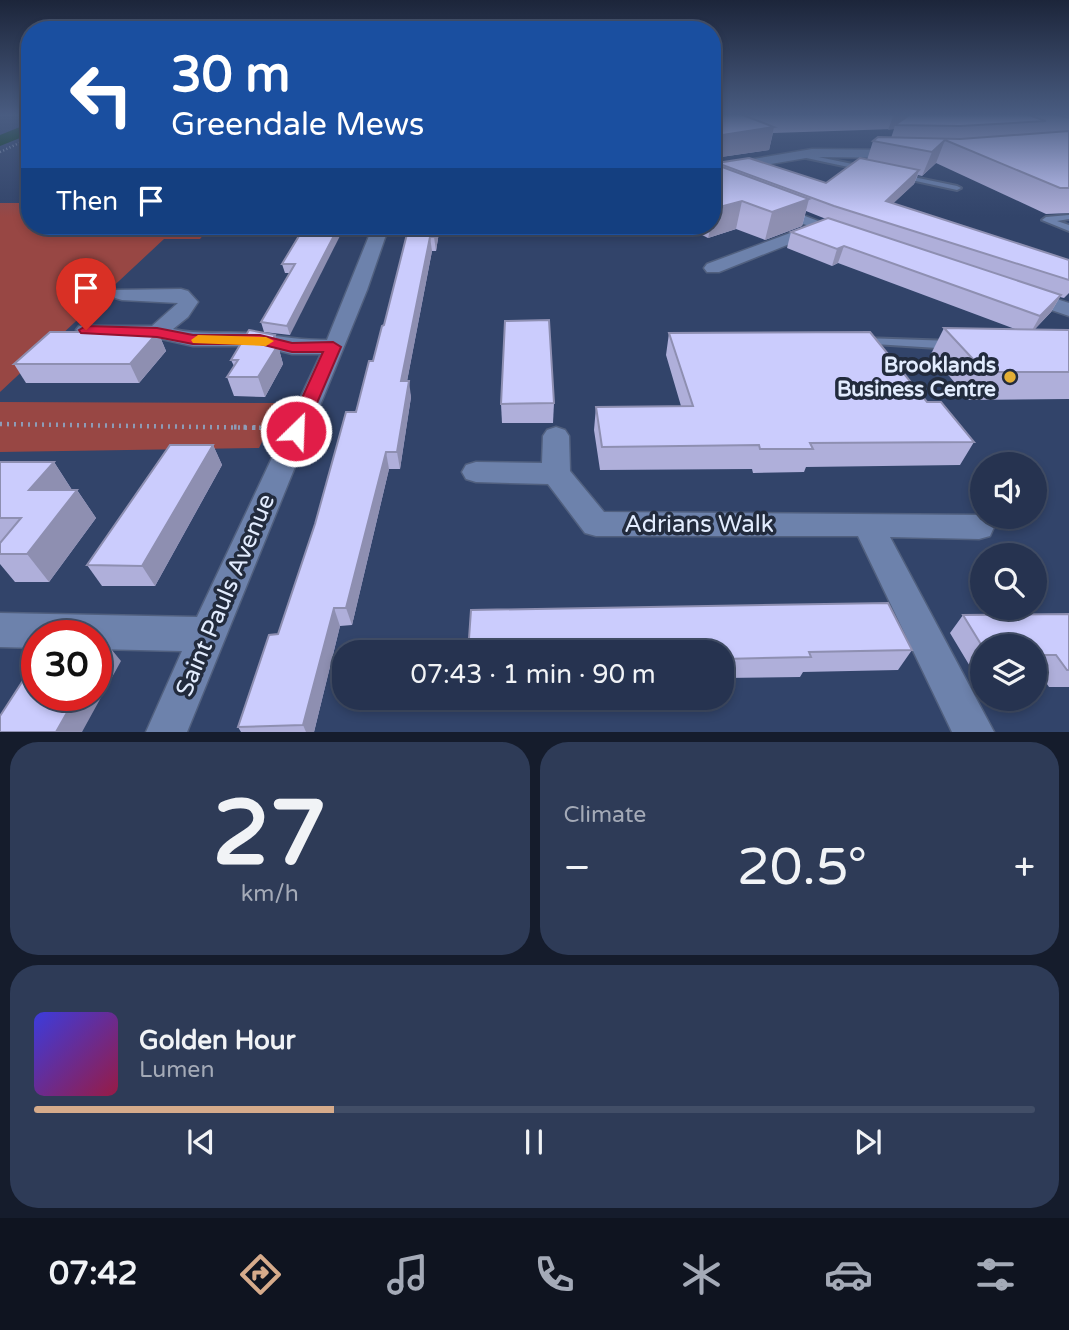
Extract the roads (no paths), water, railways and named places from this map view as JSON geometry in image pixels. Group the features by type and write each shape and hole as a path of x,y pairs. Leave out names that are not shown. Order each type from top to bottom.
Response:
{"street":[{"path":"721,168 799,155 911,154"},
{"path":"757,202 859,239"},
{"path":"713,268 822,226"},
{"name":"Saint Pauls Avenue","path":"166,732 206,634 333,347 377,235"},
{"path":"1007,289 1069,310"},
{"path":"121,294 181,295 188,302 181,313 157,332"},
{"path":"86,330 157,332 193,340 260,340 292,347 333,347"},
{"path":"476,472 556,474 556,436"},
{"name":"Adrians Walk","path":"556,474 596,524 970,527"},
{"path":"867,524 974,732"},
{"path":"0,630 206,634"}],"lane":[{"path":"799,155 882,172"},
{"path":"895,174 957,188"},
{"path":"1069,217 1046,220 1069,228"},
{"path":"852,340 960,345"}],"place":[{"name":"Brooklands Business Centre","path":"1010,377"}]}
